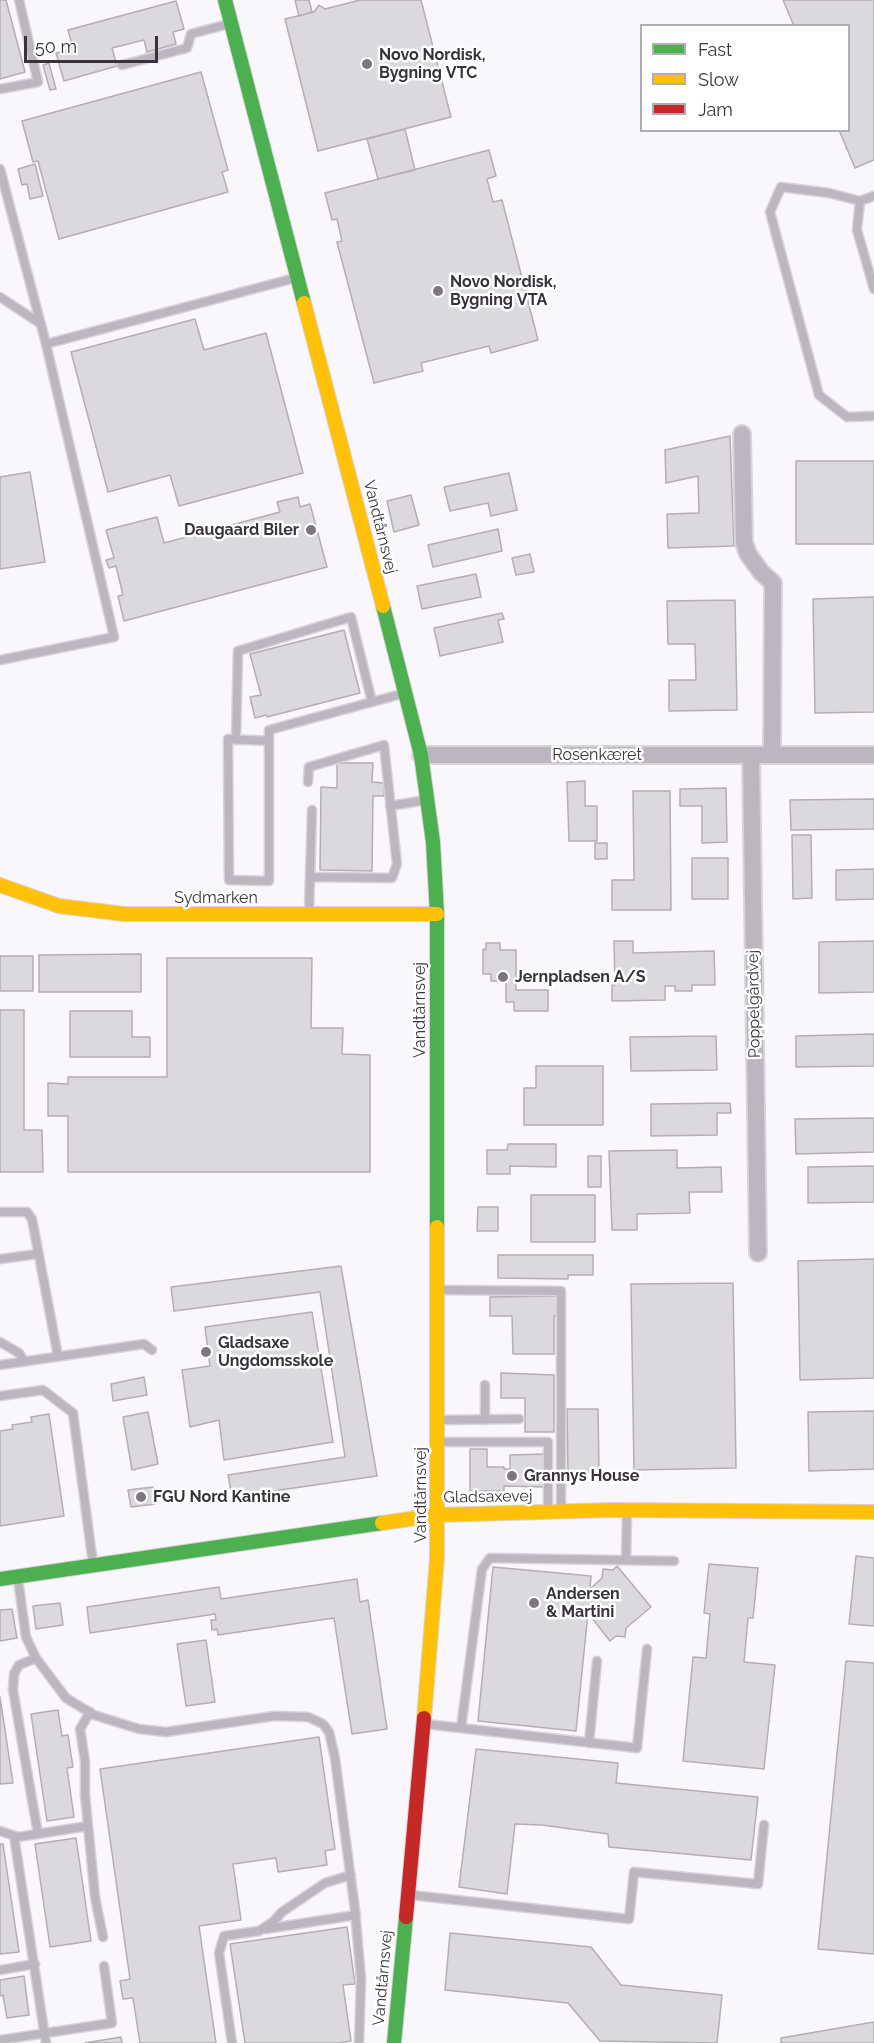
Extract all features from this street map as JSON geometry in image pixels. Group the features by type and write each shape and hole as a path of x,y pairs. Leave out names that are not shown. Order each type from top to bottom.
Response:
{"street":[{"name":"Vandtårnsvej","path":"225,0 406,693 421,755 433,842 437,914 438,1515 424,1724 394,2043"},
{"path":"742,434 744,542 748,554 761,572 773,583 772,755"},
{"name":"Poppelgårdvej","path":"751,754 758,1253"},
{"name":"Rosenkæret","path":"421,755 874,755"},
{"name":"Sydmarken","path":"0,885 58,906 124,914 437,914"},
{"name":"Gladsaxevej","path":"0,1579 438,1515 627,1510 874,1512"}],"lane":[{"path":"0,89 38,82 20,0"},
{"path":"122,65 187,48 191,34 231,23"},
{"path":"0,169 46,344 114,637 0,660"},
{"path":"874,196 860,201 829,193 781,187 770,212 819,395 847,417 874,416"},
{"path":"860,201 857,230 874,288"},
{"path":"46,344 298,277"},
{"path":"0,297 41,324"},
{"path":"236,740 238,651 351,617 372,702"},
{"path":"269,741 228,739 229,880 269,882 269,741 269,730 406,693"},
{"path":"308,782 309,767 384,745 397,864 392,878 310,877"},
{"path":"390,806 427,800"},
{"path":"309,914 312,810"},
{"path":"0,1212 27,1212 32,1219 58,1356"},
{"path":"0,1259 38,1254"},
{"path":"438,1290 561,1291 555,1512"},
{"path":"0,1342 19,1353 24,1361"},
{"path":"0,1365 144,1344 152,1350"},
{"path":"485,1385 485,1420"},
{"path":"0,1396 43,1390 73,1413 93,1564"},
{"path":"438,1420 519,1419"},
{"path":"438,1442 548,1442 555,1512"},
{"path":"626,1560 627,1510"},
{"path":"461,1728 482,1569 490,1558 674,1561"},
{"path":"18,1576 26,1638 36,1658 66,1698 90,1712 139,1729 166,1732 274,1716 316,1719 329,1732 335,1758 356,1916 361,1980 359,2043"},
{"path":"424,1724 637,1748 647,1649"},
{"path":"36,1658 19,1665 14,1674 13,1690 38,1834"},
{"path":"589,1743 597,1661"},
{"path":"90,1712 80,1729 85,1761 95,1897 103,1937"},
{"path":"408,1895 629,1919 634,1872 758,1884 764,1825"},
{"path":"0,1831 14,1836 88,1826"},
{"path":"14,1836 46,2043"},
{"path":"232,2043 219,1953 224,1936 260,1931 282,1912 326,1883 351,1875"},
{"path":"262,1929 356,1916"},
{"path":"0,1970 35,1964"},
{"path":"0,2040 112,2023 104,1966"}],"building":[{"path":"0,0 6,0 25,72 0,79"},
{"path":"295,0 309,0 312,12 299,16"},
{"name":"Novo Nordisk, Bygning VTC","path":"360,0 421,0 451,117 318,151 285,19 314,12 319,5 325,9"},
{"path":"783,0 874,0 874,160 855,168 840,132 850,132 850,24 793,24"},
{"path":"176,1 184,29 173,32 176,44 147,52 144,40 112,48 117,66 64,81 56,53 70,50 69,46 72,45 68,30"},
{"path":"49,63 56,89 50,90 43,65"},
{"path":"201,72 228,170 222,172 228,192 59,239 38,161 33,162 22,121"},
{"path":"405,129 415,170 378,179 367,139"},
{"name":"Novo Nordisk, Bygning VTA","path":"489,150 496,176 487,179 493,202 502,200 538,340 491,353 489,346 421,363 423,371 374,383 337,242 342,241 337,219 332,220 325,193"},
{"path":"35,164 43,196 30,199 27,184 22,185 18,169"},
{"path":"195,319 204,350 266,333 303,473 179,506 170,475 108,492 71,352"},
{"path":"730,436 734,546 668,548 667,514 699,513 698,476 666,483 665,450"},
{"path":"796,461 874,461 874,544 796,544"},
{"path":"30,472 45,562 0,569 0,477"},
{"path":"509,473 517,510 491,516 488,503 450,511 444,487"},
{"path":"411,495 419,525 394,532 387,501"},
{"path":"298,497 300,507 310,504 327,567 124,621 118,596 123,595 116,566 109,568 106,560 114,558 106,530 157,517 164,543 280,512 277,502"},
{"path":"498,529 502,551 433,567 428,545"},
{"path":"530,554 534,572 516,575 512,558"},
{"path":"476,574 481,597 422,609 417,586"},
{"path":"874,597 874,712 815,713 813,599"},
{"path":"735,600 737,710 669,711 669,680 696,680 695,644 668,644 667,601"},
{"path":"502,613 504,619 498,620 503,642 440,656 434,628"},
{"path":"344,630 360,693 267,717 266,715 255,718 250,697 261,695 250,654"},
{"path":"337,763 373,763 372,782 384,783 384,796 373,796 372,871 320,870 321,787 337,788"},
{"path":"585,781 585,806 597,806 597,841 569,841 567,782"},
{"path":"726,788 727,842 702,843 702,806 680,806 680,789"},
{"path":"633,791 670,791 671,910 612,910 612,880 634,880"},
{"path":"874,799 874,829 791,830 790,800"},
{"path":"792,835 811,835 812,898 793,899"},
{"path":"595,843 607,843 607,859 595,859"},
{"path":"692,858 728,858 728,899 692,899"},
{"path":"874,869 874,899 836,900 836,870"},
{"path":"614,941 633,941 633,953 714,951 715,985 692,985 692,991 675,991 675,986 665,986 665,1000 612,1001 612,985 615,985"},
{"path":"874,941 874,992 819,993 819,942"},
{"name":"Jernpladsen A/S","path":"486,943 500,943 500,950 516,950 516,990 548,990 548,1011 514,1011 514,1002 506,1002 506,981 491,981 491,974 483,974 483,949 486,950"},
{"path":"141,954 141,992 39,992 39,955"},
{"path":"0,956 33,956 33,991 0,991"},
{"path":"167,958 312,958 311,1028 343,1028 342,1054 370,1055 370,1172 68,1172 68,1116 48,1116 48,1083 68,1084 68,1077 167,1077"},
{"path":"0,1010 24,1010 24,1130 42,1130 43,1172 0,1172"},
{"path":"70,1011 132,1011 132,1037 150,1037 150,1057 70,1057"},
{"path":"874,1034 874,1066 796,1067 796,1036"},
{"path":"716,1036 717,1070 631,1071 630,1037"},
{"path":"536,1066 603,1066 603,1125 524,1125 524,1088 536,1088"},
{"path":"730,1103 731,1113 717,1113 717,1135 651,1136 651,1104"},
{"path":"874,1118 874,1152 796,1154 795,1119"},
{"path":"508,1144 556,1144 556,1167 510,1166 510,1174 487,1174 487,1150 507,1150"},
{"path":"677,1150 677,1168 721,1167 722,1192 689,1192 690,1213 637,1214 637,1230 612,1230 609,1151"},
{"path":"588,1156 601,1156 601,1187 588,1187"},
{"path":"874,1166 874,1202 808,1203 808,1167"},
{"path":"531,1195 595,1195 595,1242 531,1242"},
{"path":"478,1207 498,1207 498,1231 477,1231"},
{"path":"498,1255 593,1255 593,1275 568,1275 568,1279 498,1278"},
{"path":"874,1259 874,1378 800,1380 798,1261"},
{"path":"341,1266 377,1476 232,1497 228,1475 345,1457 320,1292 174,1311 171,1287"},
{"path":"733,1283 736,1468 634,1470 631,1284"},
{"path":"557,1296 558,1316 554,1316 554,1354 513,1354 512,1316 490,1316 490,1297"},
{"path":"312,1312 333,1442 224,1460 219,1420 190,1427 182,1370 210,1366 205,1327"},
{"path":"501,1373 554,1375 554,1432 525,1432 525,1398 501,1398"},
{"path":"144,1377 147,1395 113,1401 111,1384"},
{"path":"567,1409 598,1409 599,1472 568,1473"},
{"path":"874,1411 874,1469 809,1471 808,1412"},
{"path":"148,1412 158,1464 132,1470 123,1417"},
{"path":"49,1414 64,1516 0,1526 0,1431 13,1429 12,1425 32,1422 31,1417"},
{"path":"470,1449 487,1449 487,1467 504,1467 504,1469 510,1469 510,1455 546,1454 546,1487 504,1486 504,1491 470,1491"},
{"path":"153,1487 156,1504 131,1507 128,1490"},
{"path":"856,1556 874,1558 874,1626 849,1624"},
{"path":"709,1564 758,1568 753,1618 748,1618 744,1662 775,1665 764,1769 683,1761 693,1657 706,1658 710,1614 704,1613"},
{"path":"617,1566 651,1607 626,1628 625,1637 616,1636 610,1641 588,1613 576,1731 478,1721 493,1567 591,1576 590,1589 602,1578 603,1569 613,1570"},
{"path":"357,1579 360,1602 368,1600 387,1729 352,1734 334,1618 218,1635 217,1629 212,1630 211,1620 216,1620 215,1614 90,1633 87,1607 219,1587 221,1599"},
{"path":"60,1603 63,1625 36,1629 33,1606"},
{"path":"12,1609 17,1638 0,1641 0,1610"},
{"path":"206,1640 215,1702 186,1706 177,1644"},
{"path":"846,1661 874,1663 874,1954 818,1949"},
{"path":"0,1697 13,1783 0,1784"},
{"path":"58,1710 62,1736 68,1735 73,1767 67,1768 74,1817 47,1821 31,1714"},
{"path":"319,1737 335,1849 325,1851 327,1865 278,1872 276,1858 233,1864 241,1920 199,1926 216,2043 140,2043 133,1998 123,1999 120,1981 130,1979 100,1769"},
{"path":"476,1749 618,1763 616,1783 758,1797 751,1860 609,1847 608,1834 542,1825 515,1824 507,1894 459,1887"},
{"path":"76,1838 91,1941 50,1947 35,1844"},
{"path":"0,1844 3,1844 19,1952 0,1954"},
{"path":"347,1927 355,1984 343,1985 351,2041 245,2043 230,1944"},
{"path":"450,1933 591,1947 621,1985 722,1995 717,2043 600,2041 568,2003 445,1990"},
{"path":"24,1976 29,2015 7,2018 3,1995 0,1996 0,1980"},
{"path":"874,2022 874,2043 781,2043 781,2038"},
{"path":"121,2037 122,2043 85,2043"}],"traffic: fast":[{"path":"225,0 304,303"},
{"path":"383,606 421,755 433,842 437,914 437,1227"},
{"path":"0,1579 382,1523"},
{"path":"394,2043 406,1917"}],"traffic: slow":[{"path":"304,303 383,606"},
{"path":"0,885 59,906 124,914 437,914"},
{"path":"424,1718 437,1558 437,1227"},
{"path":"382,1523 438,1515 612,1510 874,1512"}],"traffic: jam":[{"path":"406,1917 424,1718"}],"place":[{"name":"Novo Nordisk, Bygning VTC","path":"367,64"},
{"name":"Novo Nordisk, Bygning VTA","path":"438,291"},
{"name":"Daugaard Biler","path":"311,530"},
{"name":"Jernpladsen A/S","path":"503,977"},
{"name":"Gladsaxe Ungdomsskole","path":"206,1352"},
{"name":"Grannys House","path":"512,1476"},
{"name":"FGU Nord Kantine","path":"141,1497"},
{"name":"Andersen & Martini","path":"534,1603"}]}
